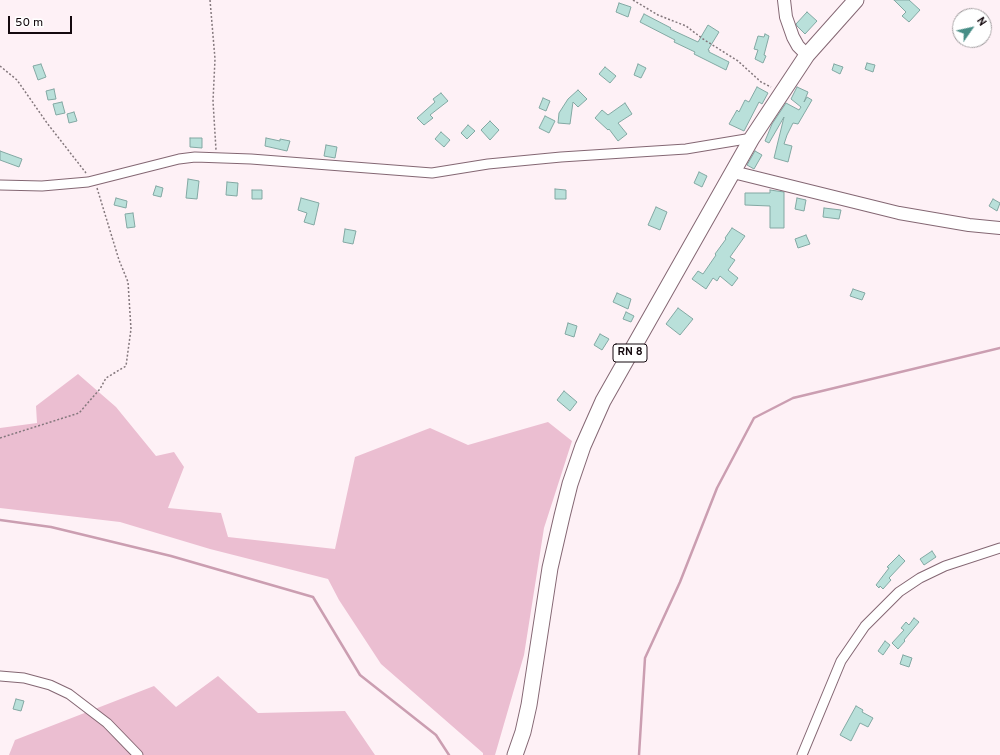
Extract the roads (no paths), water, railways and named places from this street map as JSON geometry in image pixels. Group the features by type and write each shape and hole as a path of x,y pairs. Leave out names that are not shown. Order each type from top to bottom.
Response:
{"main road":[{"name":"RN 8","path":"514,755 523,732 529,705 550,568 570,484 583,446 603,400 752,138 807,55 856,0"}],"street":[{"path":"784,0 786,17 793,37 798,46 807,55"},
{"path":"0,185 42,186 93,180 179,159 195,157 251,159 432,173 488,164 560,157 686,149 752,138"},
{"path":"733,172 899,213 969,225 1000,228"},
{"path":"802,755 841,661 865,626 898,592 920,578 945,566 1000,548"},
{"path":"0,676 24,678 50,685 69,694 107,723 138,755"}],"waterway":[{"path":"639,755 645,658 680,582 717,488 754,418 793,398 1000,348"},
{"path":"0,520 51,527 171,556 313,597 360,675 436,735 449,755"}]}
